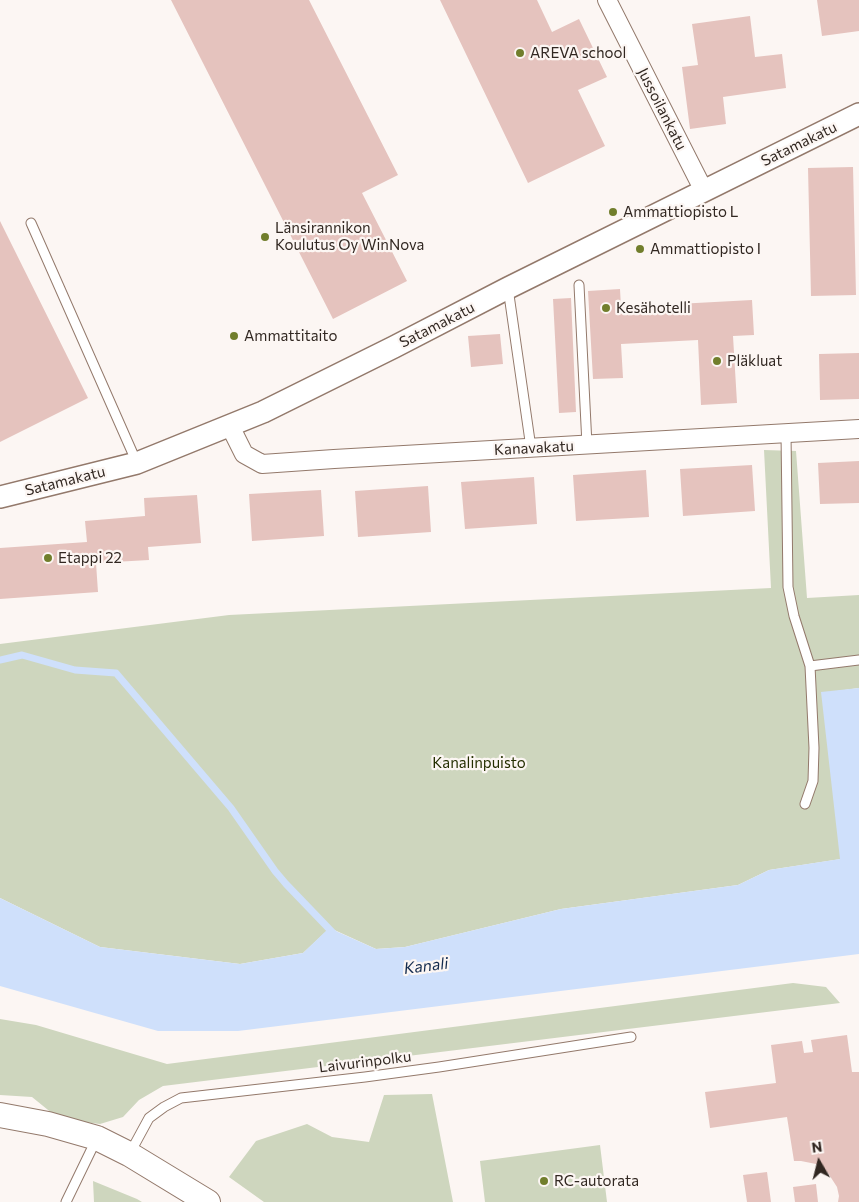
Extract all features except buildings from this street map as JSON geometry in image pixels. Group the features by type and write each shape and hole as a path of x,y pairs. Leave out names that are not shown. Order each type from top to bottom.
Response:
{"main road":[{"path":"0,1115 48,1124 97,1138 129,1154 208,1202"}],"street":[{"name":"Jussoilankatu","path":"607,0 704,190"},
{"name":"Satamakatu","path":"0,496 137,463 263,412 859,114"},
{"name":"Kanavakatu","path":"230,426 244,454 262,464 859,429"}],"lane":[{"path":"31,223 137,463"},
{"path":"579,285 587,445"},
{"path":"508,288 531,448"},
{"path":"786,434 788,587 794,616 810,666 814,748 813,781 805,804"},
{"path":"810,666 859,660"},
{"name":"Laivurinpolku","path":"129,1154 149,1118 181,1098 374,1076 631,1037"},
{"path":"66,1202 97,1138"}],"green space":[{"name":"Kanalinpuisto","path":"764,450 796,451 807,598 859,595 859,688 822,693 841,859 769,870 738,885 561,909 405,947 376,949 330,928 303,953 240,964 100,947 0,898 0,644 229,615 771,588"},
{"path":"793,983 826,987 840,1003 163,1086 139,1100 123,1117 100,1124 75,1121 53,1114 32,1097 0,1095 0,1019 36,1025 167,1064"},
{"path":"432,1094 453,1202 264,1202 229,1177 256,1141 307,1124 332,1137 369,1142 384,1095"},
{"name":"RC-autorata","path":"600,1145 607,1202 485,1202 480,1161"},
{"path":"93,1181 137,1199 142,1202 94,1202"}],"water":[{"name":"Kanali","path":"859,688 859,954 238,1031 158,1031 0,986 0,898 100,947 240,964 303,953 329,928 376,949 405,947 561,909 738,885 769,870 840,859 821,692"}],"waterway":[{"path":"0,660 22,655 75,670 116,673 231,808 275,871 335,935"}],"place":[{"name":"AREVA school","path":"520,53"},
{"name":"Ammattiopisto L","path":"613,212"},
{"name":"Länsirannikon Koulutus Oy WinNova","path":"265,237"},
{"name":"Ammattiopisto I","path":"640,249"},
{"name":"Kesähotelli","path":"606,308"},
{"name":"Ammattitaito","path":"234,336"},
{"name":"Pläkluat","path":"717,361"},
{"name":"Etappi 22","path":"48,558"},
{"name":"RC-autorata","path":"544,1181"}]}
